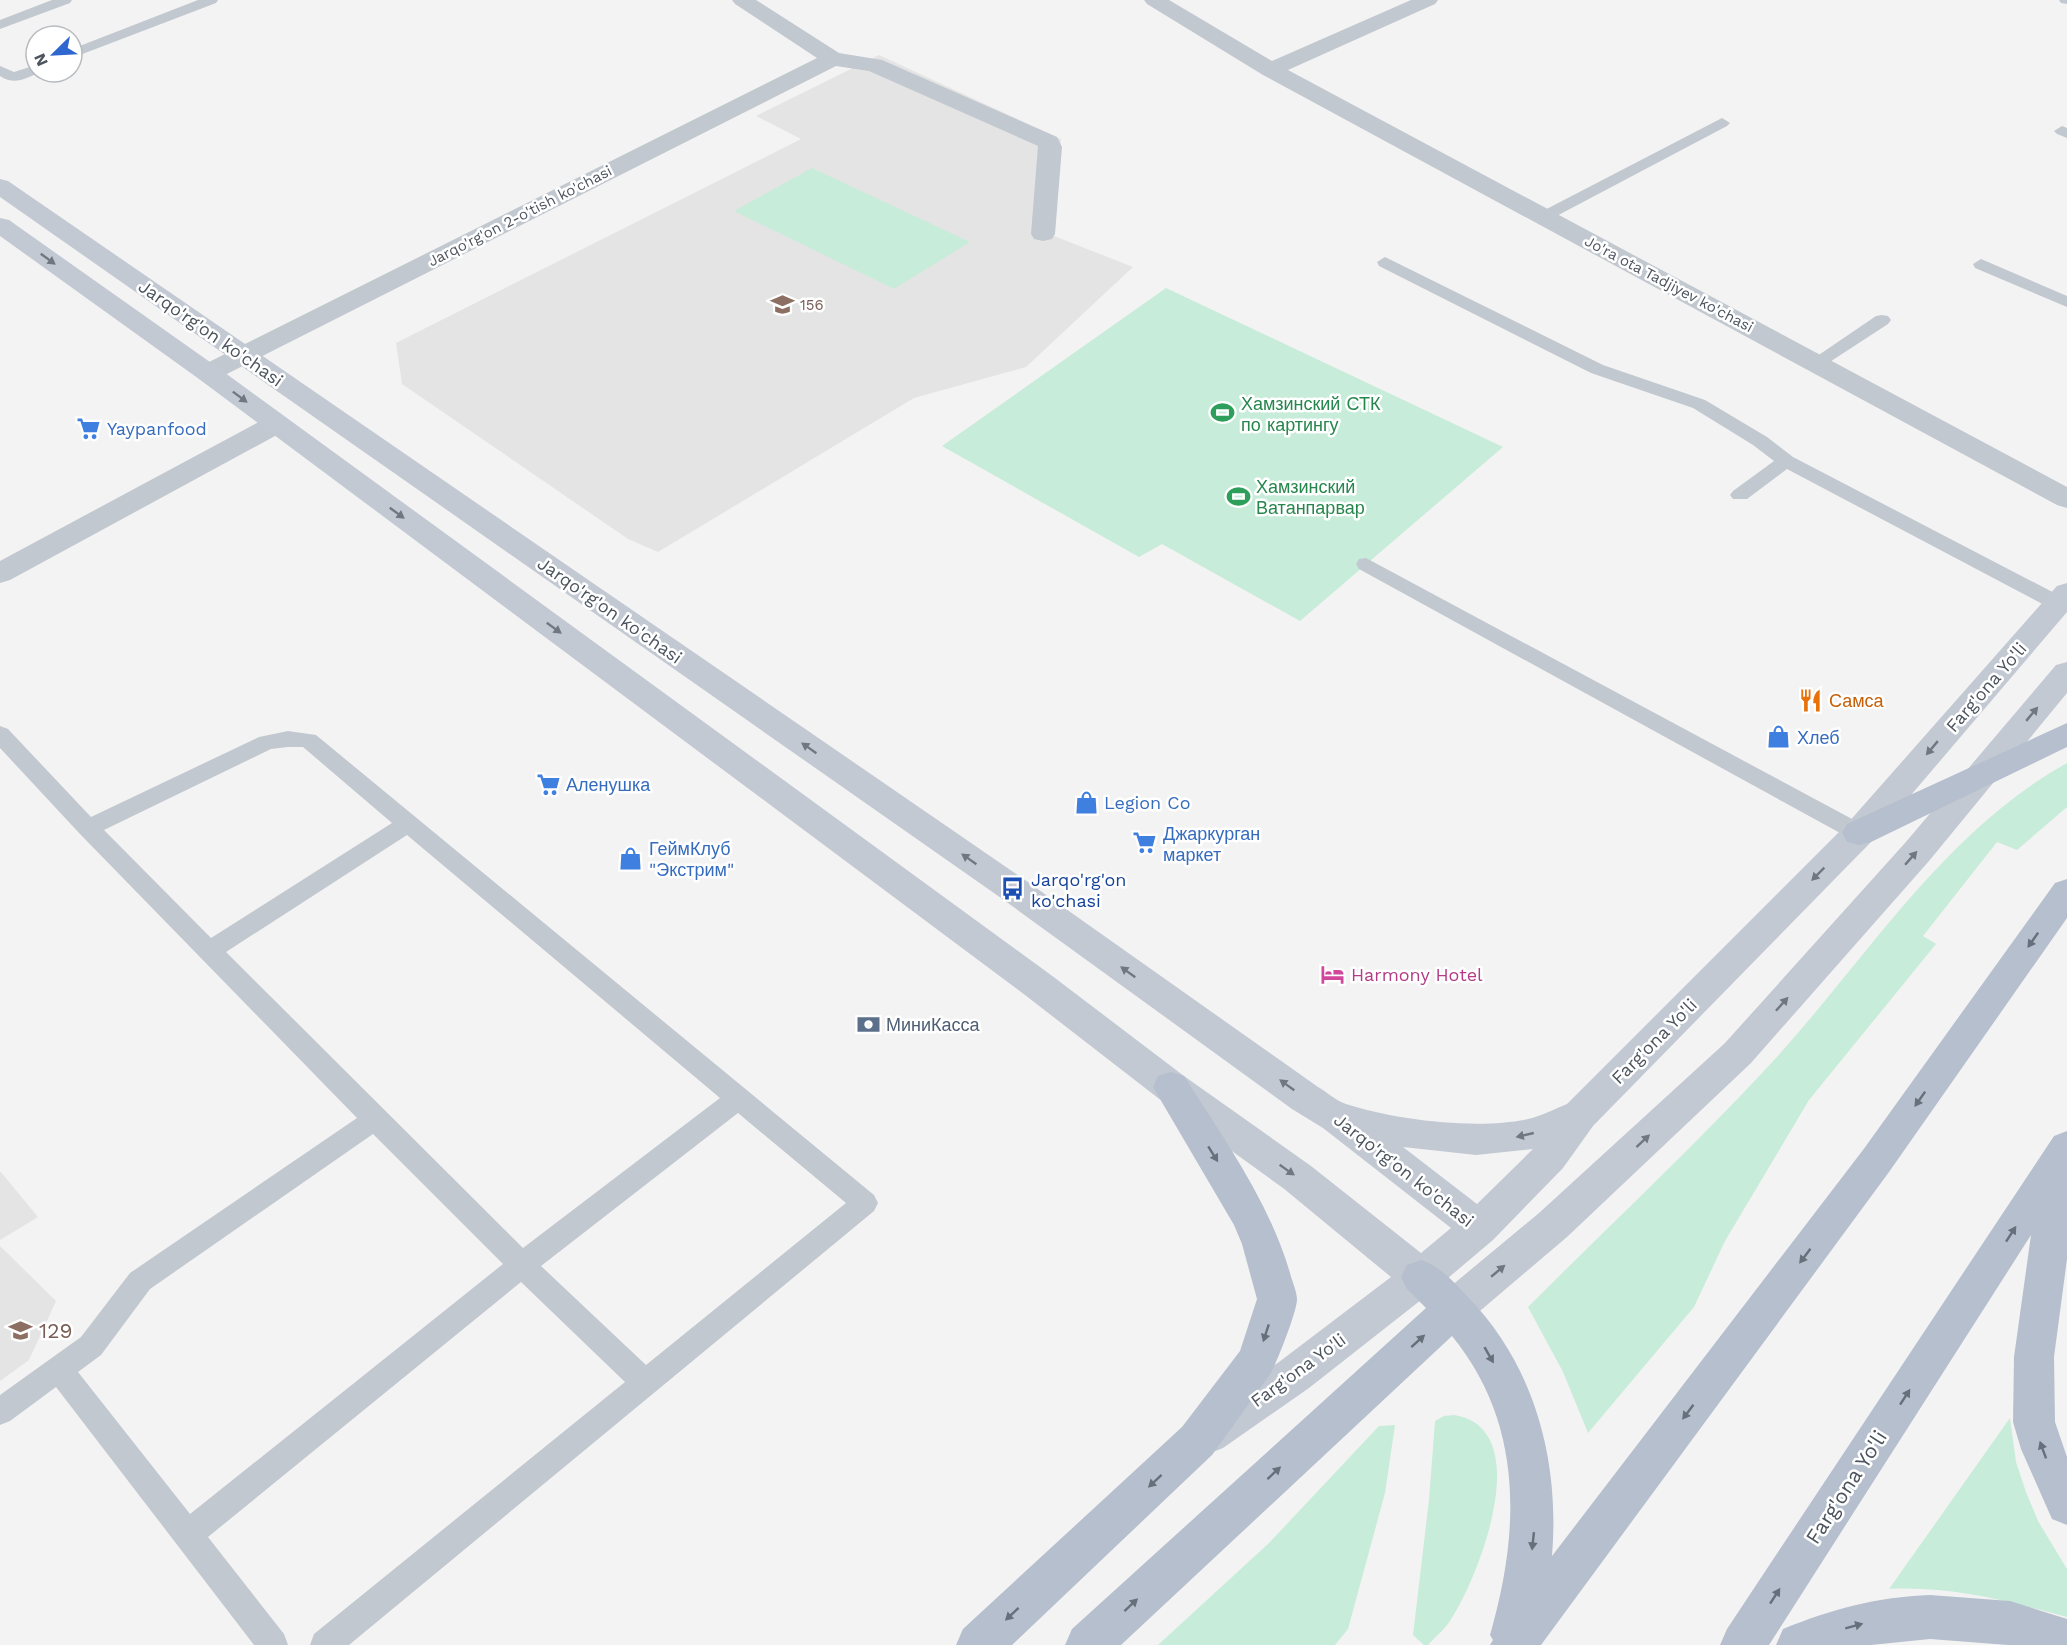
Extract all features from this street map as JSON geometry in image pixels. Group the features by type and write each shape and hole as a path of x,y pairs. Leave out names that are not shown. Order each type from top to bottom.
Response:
{"main road":[{"name":"Jarqo'rg'on ko'chasi","path":"0,186 1013,889 1305,1098 1336,1117 1479,1228"},
{"name":"Jarqo'rg'on ko'chasi","path":"0,225 208,373 1038,985 1171,1087 1297,1178 1421,1277"},
{"name":"Farg'ona Yo'li","path":"1197,1442 1294,1375 1421,1277 1479,1228 1550,1157 1581,1115 1859,833 2062,598"},
{"path":"1088,1645 1453,1309 1553,1225 1738,1053 1917,852 2067,672"},
{"path":"1859,833 2067,734"},
{"path":"1512,1645 1876,1161 2067,892"},
{"path":"979,1645 1197,1442 1257,1360 1277,1299 1262,1244 1250,1217 1171,1087"},
{"path":"1336,1117 1400,1133 1448,1139 1488,1140 1521,1136 1581,1115"},
{"path":"2064,1152 2034,1357 2034,1422 2042,1449 2067,1503"},
{"name":"Farg'ona Yo'li","path":"1743,1645 2064,1152"},
{"path":"1453,1309 1479,1228"},
{"path":"1421,1277 1453,1309 1484,1347 1511,1397 1520,1422 1533,1478 1534,1533 1531,1562 1512,1645"},
{"path":"1799,1645 1860,1624 1913,1618 1961,1618 2012,1624 2067,1642"}],"street":[{"path":"742,0 833,59 874,66 1048,142 1043,234"},
{"name":"Jo'ra ota Tadjiyev ko'chasi","path":"1154,0 1271,70 2067,499"},
{"path":"1271,70 1428,0"},
{"name":"Jarqo'rg'on 2-o'tish ko'chasi","path":"208,373 833,59"},
{"path":"0,573 276,424"}],"lane":[{"path":"0,24 65,0"},
{"path":"84,49 211,0"},
{"path":"0,70 13,78 24,74"},
{"path":"1543,217 1722,123"},
{"path":"1385,262 1597,369 1699,404 1760,441 1786,460 2062,598"},
{"path":"1981,264 2067,302"},
{"path":"1816,363 1882,320"},
{"path":"1740,495 1786,460"},
{"path":"1366,564 1859,833"},
{"path":"0,734 88,828 375,1119 522,1265 645,1382"},
{"path":"88,828 267,742 288,739 308,740 865,1203 325,1645"},
{"path":"209,951 409,823"},
{"path":"188,1534 522,1265 738,1098"},
{"path":"0,1412 91,1346 140,1281 375,1119"},
{"path":"58,1369 273,1645"}],"shaded area":[{"name":"156","path":"879,55 1061,139 1054,236 1133,267 1026,367 914,398 658,552 628,539 402,384 396,343 801,139 756,116"},
{"path":"0,1171 38,1217 0,1240"},
{"name":"129","path":"0,1246 56,1301 29,1360 0,1381"}],"green space":[{"path":"812,168 970,242 894,289 734,211"},
{"name":"Хамзинский Ватанпарвар","path":"1166,288 1503,447 1300,621 1162,544 1139,557 942,446"},
{"path":"2067,763 2067,807 2017,850 1997,842 1923,936 1936,944 1809,1100 1725,1241 1694,1307 1588,1433 1563,1372 1528,1307 1763,1072 1940,865 1979,827 2021,793"},
{"path":"1454,1415 1479,1426 1493,1447 1497,1475 1494,1507 1486,1541 1462,1601 1445,1627 1428,1645 1424,1645 1413,1635 1429,1500 1435,1421 1444,1416"},
{"path":"2010,1418 2016,1462 2026,1492 2038,1521 2067,1569 2067,1617 2001,1600 1957,1592 1889,1589"},
{"path":"1395,1425 1385,1493 1348,1629 1335,1645 1158,1645 1269,1543 1379,1426"}],"place":[{"name":"156","path":"782,305"},
{"name":"Хамзинский СТК по картингу","path":"1223,413"},
{"name":"Yaypanfood","path":"89,428"},
{"name":"Хамзинский Ватанпарвар","path":"1238,496"},
{"name":"Самса","path":"1811,700"},
{"name":"Хлеб","path":"1779,737"},
{"name":"Аленушка","path":"548,784"},
{"name":"Legion Co","path":"1086,802"},
{"name":"Джаркурган маркет","path":"1145,843"},
{"name":"ГеймКлуб \"Экстрим\"","path":"631,858"},
{"name":"Jarqo'rg'on ko'chasi","path":"1013,889"},
{"name":"Harmony Hotel","path":"1333,974"},
{"name":"МиниКасса","path":"868,1024"},
{"name":"129","path":"21,1330"}]}
